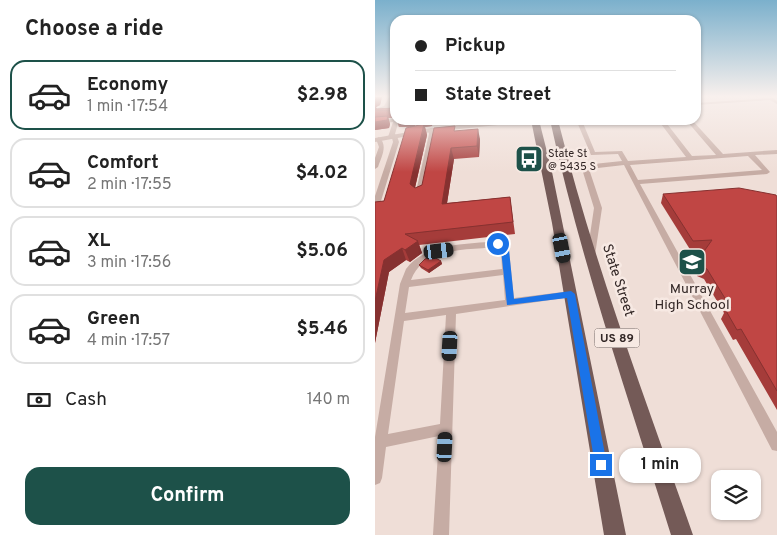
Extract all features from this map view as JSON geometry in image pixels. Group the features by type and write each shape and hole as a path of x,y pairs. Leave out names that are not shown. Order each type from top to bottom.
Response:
{"main road":[{"name":"US 89","path":"536,125 571,294 597,449 615,535"},
{"name":"State Street","path":"555,125 565,169 591,259 682,535"}],"street":[{"path":"377,140 431,130 480,125"}],"lane":[{"path":"377,201 397,142 393,137 395,125"},
{"path":"418,132 419,125"},
{"path":"581,125 593,154 620,152 777,445"},
{"path":"665,125 690,158"},
{"path":"693,125 721,156"},
{"path":"419,196 432,134 431,130"},
{"path":"375,167 382,147 377,140"},
{"path":"565,169 777,152"},
{"path":"636,182 767,172 750,154"},
{"path":"585,167 598,208 591,259"},
{"path":"375,478 406,276 418,262 429,254 439,251 498,244 503,246 505,250 510,303"},
{"path":"405,284 507,271"},
{"path":"400,318 571,294"},
{"path":"441,535 451,311"},
{"path":"380,442 446,430"}],"building":[{"path":"424,125 410,184 415,188 422,185 434,128 455,126 454,131 478,129 477,146 451,148 442,204 510,197 513,222 405,234 418,241 405,250 402,248 384,260 375,301 375,202 384,201 406,128"},
{"name":"Murray High School","path":"739,188 776,195 777,197 777,391 741,329 737,330 725,309 731,308 707,269 699,266 702,262 700,257 712,240 693,241 663,194"},
{"path":"432,256 441,261 428,270 419,265 425,259"}],"place":[{"name":"State St @ 5435 S","path":"529,159"},
{"name":"Murray High School","path":"692,262"}],"route":[{"path":"498,244 503,246 505,250 510,303 571,294 601,465"}]}
